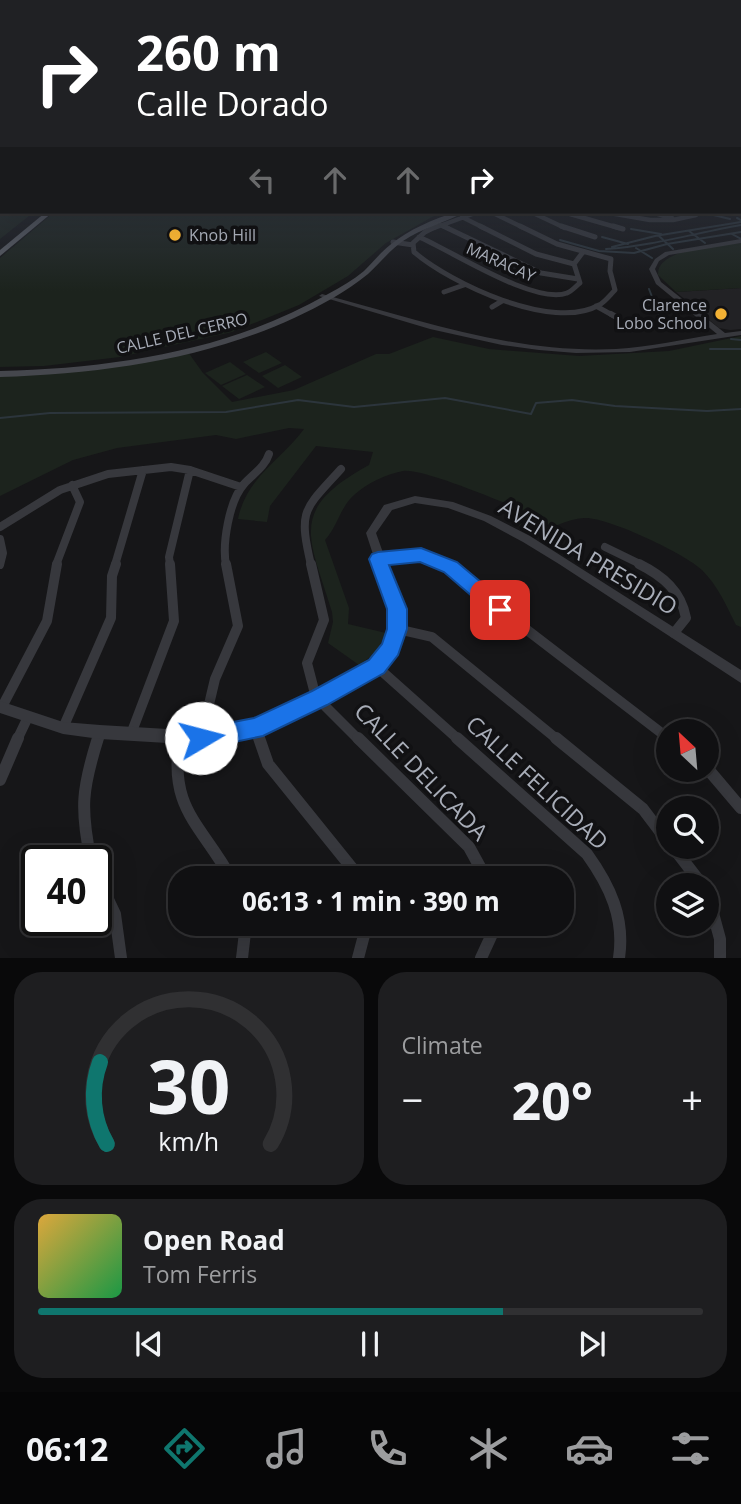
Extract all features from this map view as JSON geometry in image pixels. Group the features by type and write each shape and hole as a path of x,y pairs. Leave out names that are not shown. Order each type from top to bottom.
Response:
{"highway":[{"path":"0,245 38,214"},
{"path":"0,254 48,214"}],"main road":[{"name":"CALLE DEL CERRO","path":"0,372 76,369 124,363 206,346 279,322 325,297 395,242 431,220 448,214"},
{"name":"CALLE DEL CERRO","path":"395,242 435,221 462,214"}],"street":[{"path":"413,244 419,237 462,214 536,254 574,264"},
{"path":"413,244 419,258 464,285 502,301 548,311 583,310 605,302 615,290 610,271 613,261 610,259 557,244 495,214"},
{"path":"536,214 572,231 595,237"},
{"path":"545,218 558,214"},
{"path":"571,214 624,229"},
{"path":"613,214 640,220 674,220 696,215 694,214"},
{"path":"657,214 674,220"},
{"path":"440,225 455,230 513,263 563,278 578,279 574,264"},
{"name":"MARACAY","path":"419,237 433,241 488,273 534,290 569,292 578,287 578,279"},
{"path":"723,335 658,283 652,269 657,260 667,253 741,241"},
{"path":"395,242 413,244"},
{"path":"574,264 583,253"},
{"path":"444,292 464,285"},
{"path":"325,297 464,337 550,349 638,349 741,333"},
{"path":"492,307 502,301"},
{"path":"596,306 618,318"},
{"path":"548,311 550,320"},
{"path":"201,738 215,679 238,626 224,550 226,529 241,487 267,461 269,454"},
{"path":"0,527 72,485 90,478 172,467 190,470 241,487"},
{"name":"CALLE DELICADA","path":"341,469 313,500 303,517 304,536 324,620 307,663 314,690 469,847 479,866"},
{"path":"63,728 111,618 112,576 126,519 143,470"},
{"path":"131,734 174,621 169,557 190,470"},
{"path":"72,485 80,502 54,572 47,621 1,707 63,728 100,732 201,738 256,728 320,698 376,666 391,649 397,629 432,637 643,809 656,826"},
{"name":"AVENIDA PRESIDIO","path":"397,629 397,609 371,533 375,520 383,511 409,500 444,502 511,529 741,677"},
{"path":"0,539 3,553 0,565"},
{"path":"605,547 661,577 677,590 685,604 686,618 674,634"},
{"path":"378,559 421,555 450,567 479,593 656,729"},
{"name":"CALLE FELICIDAD","path":"376,666 587,854 600,871 621,922 619,958"},
{"path":"0,780 27,717"},
{"path":"256,728 268,764 350,866"},
{"path":"88,845 83,822 85,780 100,732"},
{"path":"180,737 174,771 176,790 184,807 223,866"},
{"path":"719,782 741,808"},
{"path":"682,859 693,873"},
{"path":"112,906 122,934 121,958"},
{"path":"719,935 720,958"},
{"path":"242,958 245,936"},
{"path":"358,958 364,936"},
{"path":"481,958 491,936"}],"shaded area":[{"path":"0,214 31,214 0,239"},
{"path":"52,214 437,214 386,243 348,276 299,305 232,332 120,357 44,366 0,367 0,258"},
{"path":"741,243 741,288 676,292 658,275 660,266 678,254 705,247"},
{"name":"Clarence Lobo School","path":"741,288 741,329 730,330 719,328 676,292"},
{"path":"741,336 741,627 736,625 717,589 702,570 645,537 609,523 584,518 565,522 533,535 517,524 527,512 445,480 403,471 377,480 354,495 325,540 349,608 348,624 386,633 377,652 359,665 328,643 333,622 332,612 312,544 311,527 315,511 325,496 369,465 373,452 316,446 270,506 267,522 238,519 248,492 256,481 304,429 289,428 236,439 216,435 117,448 73,460 0,496 0,376 48,374 188,352 203,373 232,402 294,390 376,354 389,354 433,337 489,349 579,356 669,351"},
{"path":"266,352 282,363 259,373 243,362"},
{"path":"230,362 246,374 221,385 205,373"},
{"path":"285,365 302,377 278,388 262,376"},
{"path":"247,375 265,387 239,399 222,386"}],"waterway":[{"path":"709,214 730,219"},
{"path":"737,218 741,220"},
{"path":"626,243 741,222"},
{"path":"694,235 741,225"},
{"path":"631,229 661,234"},
{"path":"689,231 694,235"},
{"path":"699,239 741,232"},
{"path":"732,234 741,239"},
{"path":"664,241 694,235"},
{"path":"694,235 699,239"},
{"path":"659,236 664,241"},
{"path":"602,237 626,243"},
{"path":"668,244 699,239"},
{"path":"699,239 705,243"},
{"path":"560,240 599,251 641,251"},
{"path":"606,249 664,241"},
{"path":"664,241 668,244"},
{"path":"612,247 626,243"},
{"path":"641,251 668,244"},
{"path":"668,244 673,249"},
{"path":"636,248 641,251"},
{"path":"641,251 652,258"},
{"path":"649,289 661,320 700,331"},
{"path":"731,339 741,340"},
{"path":"710,349 741,349"},
{"path":"0,418 50,413 226,412 298,400 354,407 445,398 531,414 536,403 572,400 615,406 707,411 741,409"}],"place":[{"name":"Knob Hill","path":"175,235"},
{"name":"Clarence Lobo School","path":"721,314"}],"route":[{"path":"201,738 256,728 320,698 376,666 391,649 397,629 397,609 378,559 421,555 450,567 500,610"}]}
